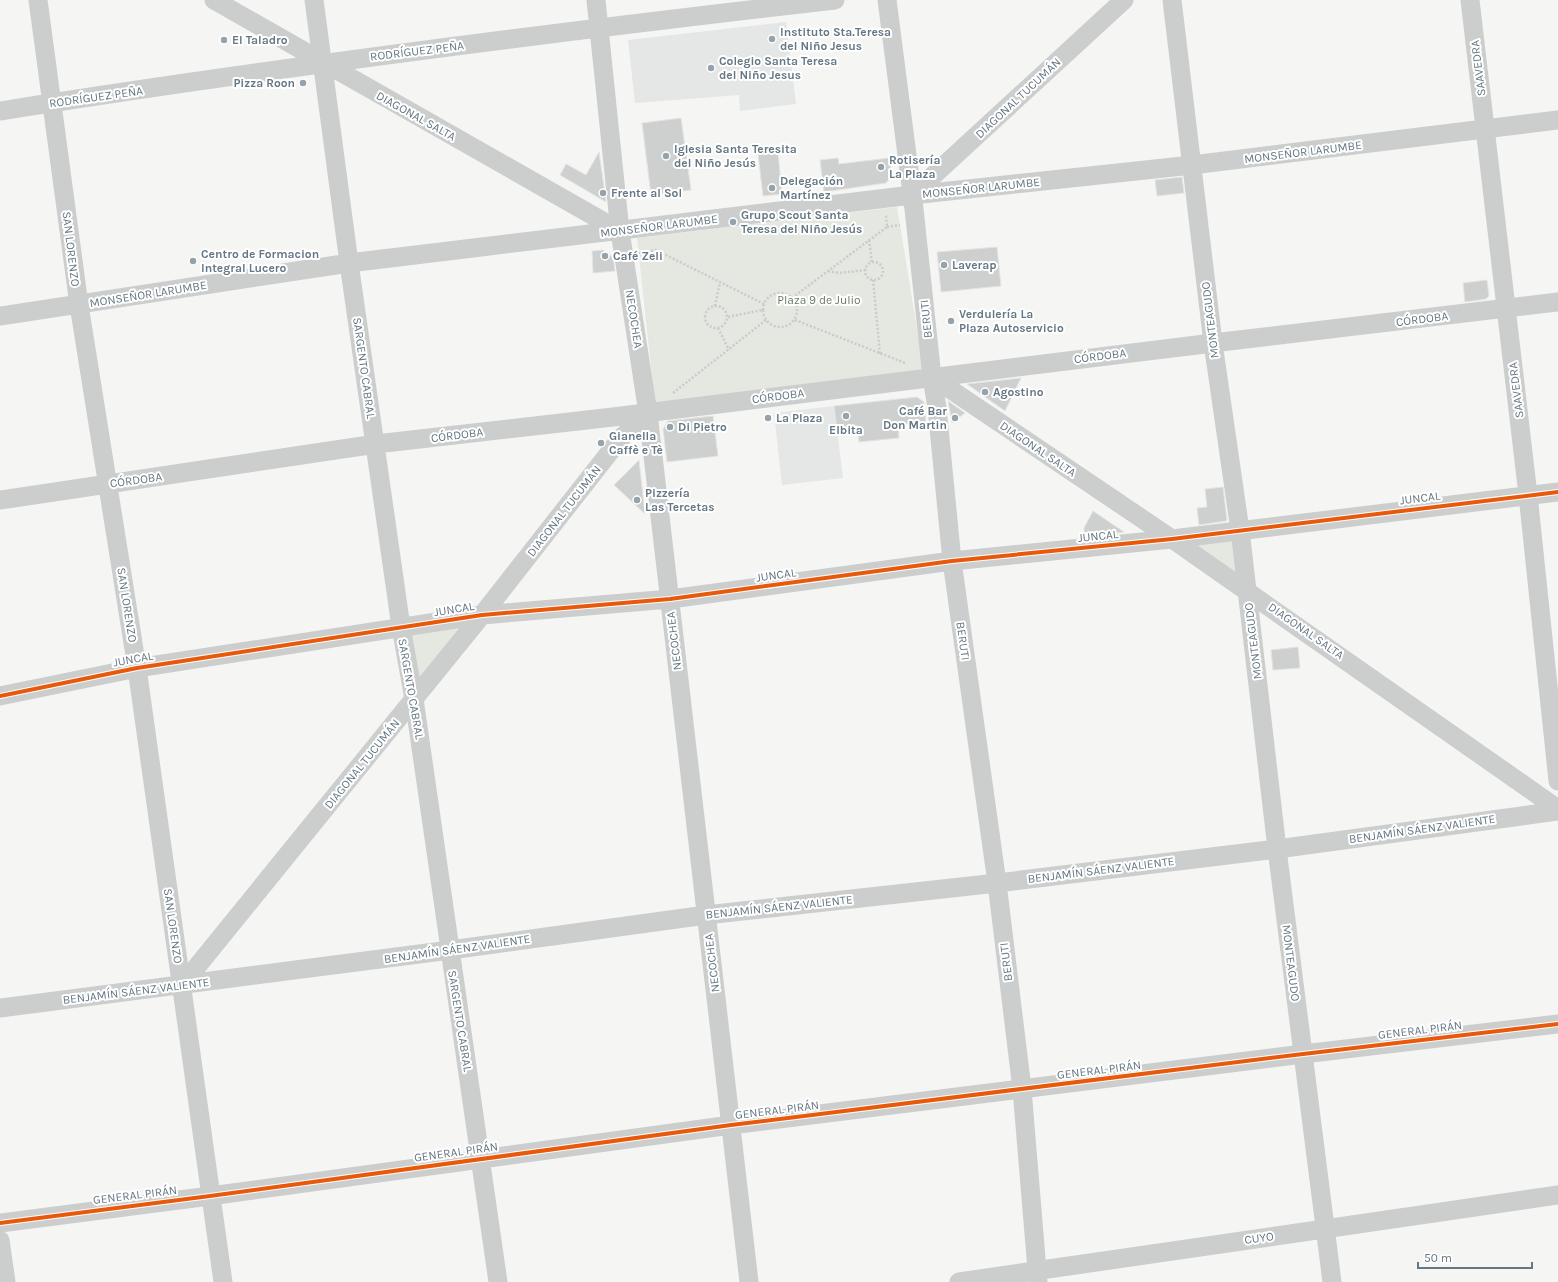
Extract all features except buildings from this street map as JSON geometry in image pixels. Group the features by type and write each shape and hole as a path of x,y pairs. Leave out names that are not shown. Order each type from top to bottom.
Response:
{"street":[{"name":"SAN LORENZO","path":"38,0 79,304 136,668 182,985 222,1282"},
{"name":"DIAGONAL SALTA","path":"214,0 620,231"},
{"name":"SARGENTO CABRAL","path":"314,0 349,263 401,627 414,699 498,1282"},
{"name":"NECOCHEA","path":"596,0 620,231 648,412 750,1282"},
{"name":"RODRÍGUEZ PEÑA","path":"0,111 323,63 599,27 835,0"},
{"name":"BERUTI","path":"888,0 912,195 931,371 937,408 952,561 997,883 1022,1090 1038,1276"},
{"name":"DIAGONAL TUCUMÁN","path":"912,195 1124,0"},
{"name":"MONTEAGUDO","path":"1172,0 1213,343 1240,530 1277,849 1332,1282"},
{"name":"SAAVEDRA","path":"1470,0 1528,496 1558,781"},
{"name":"MONSEÑOR LARUMBE","path":"0,316 349,263 884,198 1192,165 1558,120"},
{"name":"CÓRDOBA","path":"0,500 376,444 648,412 931,371 1213,343 1558,302"},
{"name":"DIAGONAL SALTA","path":"931,371 1247,590 1558,810"},
{"name":"DIAGONAL TUCUMÁN","path":"182,985 482,615 620,439 648,412"},
{"name":"JUNCAL","path":"0,696 136,668 482,615 670,599 952,561 1172,539 1558,492"},
{"name":"BENJAMÍN SÁENZ VALIENTE","path":"0,1008 450,950 706,915 997,883 1277,849 1558,810"},
{"name":"GENERAL PIRÁN","path":"0,1222 210,1196 731,1125 1558,1024"},
{"name":"CUYO","path":"959,1282 1038,1276 1325,1229 1558,1195"},
{"path":"0,1240 6,1282"}],"path":[{"path":"792,298 886,227 884,198"},
{"path":"869,240 872,263"},
{"path":"624,255 656,250 764,304"},
{"path":"872,263 866,270 867,276 873,280"},
{"path":"872,263 880,265 883,271 879,278 873,280"},
{"path":"828,271 840,273 866,270"},
{"path":"873,280 880,354"},
{"path":"715,306 720,282"},
{"path":"782,293 792,298 797,309 795,320 786,327 780,328 769,325 762,310 764,304 771,296 776,294 782,293"},
{"path":"715,306 722,307 728,317 725,324 718,328 711,327 705,318 709,309 715,306"},
{"path":"728,317 762,310"},
{"path":"671,394 766,320"},
{"path":"795,320 911,366 931,371"},
{"path":"718,328 729,350"}],"shaded area":[{"name":"Colegio Santa Teresa del Niño Jesus","path":"786,22 796,104 740,111 739,95 635,103 628,40"},
{"path":"834,406 843,478 782,485 774,413"}],"green space":[{"name":"Plaza 9 de Julio","path":"897,207 924,372 655,404 637,238"},
{"path":"1240,530 1247,590 1172,539"},
{"path":"482,615 414,699 401,627"}],"cycle path":[{"path":"0,696 137,668 482,615 670,599 952,561 1172,539 1558,492"},
{"path":"0,1223 731,1125 1558,1024"}],"place":[{"name":"Instituto Sta.Teresa del Niño Jesus","path":"772,39"},
{"name":"El Taladro","path":"224,40"},
{"name":"Colegio Santa Teresa del Niño Jesus","path":"711,68"},
{"name":"Pizza Roon","path":"303,83"},
{"name":"Iglesia Santa Teresita del Niño Jesús","path":"666,156"},
{"name":"Rotisería La Plaza","path":"881,167"},
{"name":"Delegación Martínez","path":"772,188"},
{"name":"Frente al Sol","path":"603,193"},
{"name":"Grupo Scout Santa Teresa del Niño Jesús","path":"733,222"},
{"name":"Café Zeli","path":"605,256"},
{"name":"Centro de Formacion Integral Lucero","path":"193,261"},
{"name":"Laverap","path":"944,265"},
{"name":"Verdulería La Plaza Autoservicio","path":"951,321"},
{"name":"Agostino","path":"985,392"},
{"name":"Elbita","path":"846,416"},
{"name":"La Plaza","path":"768,418"},
{"name":"Café Bar Don Martin","path":"955,418"},
{"name":"Di Pietro","path":"670,427"},
{"name":"Gianella Caffè e Tè","path":"601,443"},
{"name":"Pizzería Las Tercetas","path":"637,500"}]}
